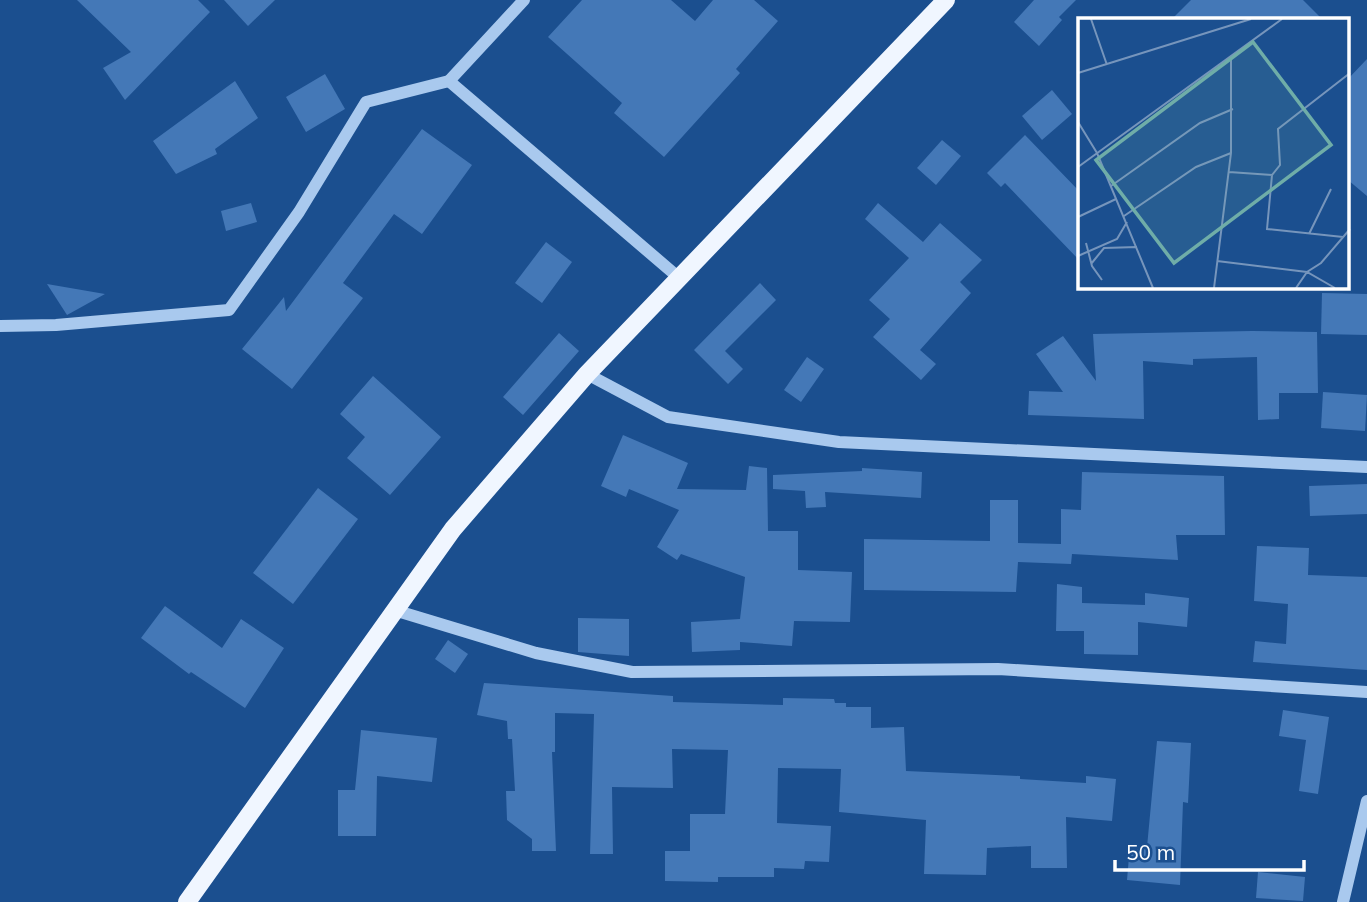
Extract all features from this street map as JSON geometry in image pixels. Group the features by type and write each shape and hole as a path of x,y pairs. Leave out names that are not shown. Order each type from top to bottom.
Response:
{"main road":[{"path":"187,902 453,529 587,374 946,0"}],"street":[{"path":"0,326 56,326 229,310 299,212 366,102 449,81 524,0"},
{"path":"449,81 678,277"},
{"path":"587,374 668,417 839,442 1367,467"},
{"path":"394,610 536,653 632,673 998,669 1367,692"},
{"path":"1343,902 1367,801"}],"building":[{"path":"77,0 198,0 210,12 125,100 103,68 131,52"},
{"path":"224,0 275,0 248,26"},
{"path":"582,0 671,0 695,21 713,0 754,0 778,21 736,69 740,73 664,157 614,113 622,103 548,37"},
{"path":"1034,0 1076,0 1059,17 1062,20 1039,46 1014,22"},
{"path":"1191,0 1303,0 1321,18 1173,18"},
{"path":"1367,59 1367,196 1350,182 1350,77"},
{"path":"325,74 345,109 306,132 286,97"},
{"path":"235,81 258,118 215,149 217,154 176,174 153,141"},
{"path":"1052,90 1072,114 1042,140 1022,116"},
{"path":"422,129 472,165 422,234 394,214 343,283 363,298 292,389 242,349 284,297 286,311"},
{"path":"1025,135 1078,190 1078,259 1005,183 1001,187 987,173"},
{"path":"942,140 961,156 936,185 917,168"},
{"path":"251,203 257,222 226,231 221,211"},
{"path":"878,203 923,242 940,223 982,260 960,282 971,293 920,350 936,364 921,380 873,337 890,319 869,300 909,258 865,219"},
{"path":"546,242 572,262 542,303 515,283"},
{"path":"760,283 776,300 725,351 743,369 728,384 694,350"},
{"path":"47,284 105,294 67,315"},
{"path":"1322,293 1367,294 1367,335 1321,334"},
{"path":"1317,332 1318,393 1279,393 1279,419 1258,420 1257,357 1193,359 1193,365 1143,361 1144,419 1028,415 1029,391 1063,392 1036,354 1063,336 1096,381 1093,334"},
{"path":"559,333 579,351 523,415 503,397"},
{"path":"807,357 824,369 801,402 784,390"},
{"path":"373,376 441,437 390,495 347,458 365,437 340,414"},
{"path":"1323,392 1367,395 1365,431 1321,428"},
{"path":"623,435 688,463 677,489 746,490 749,466 767,468 768,531 798,531 798,570 852,572 850,622 794,621 792,646 740,642 740,650 692,652 691,622 740,619 745,577 681,554 677,560 657,547 679,510 629,489 626,497 601,486"},
{"path":"862,468 922,472 921,498 825,492 826,507 806,508 805,491 773,489 773,475 862,471"},
{"path":"1082,472 1224,476 1225,535 1176,535 1178,560 1072,554 1071,564 1018,562 1016,592 864,590 864,539 990,541 990,500 1018,500 1018,543 1061,544 1061,509 1081,510"},
{"path":"1367,484 1367,514 1310,516 1309,486"},
{"path":"318,488 358,519 293,604 253,573"},
{"path":"1257,546 1309,548 1308,575 1367,577 1367,670 1253,662 1255,641 1286,644 1288,604 1254,601"},
{"path":"1057,584 1082,587 1082,603 1145,605 1145,593 1189,598 1187,627 1138,622 1138,655 1084,654 1084,631 1056,631"},
{"path":"165,606 222,648 241,619 284,648 245,708 191,672 189,674 141,638"},
{"path":"578,618 629,619 629,656 578,652"},
{"path":"448,640 468,654 455,673 435,659"},
{"path":"484,683 673,696 673,702 783,705 783,698 834,699 835,703 846,703 846,707 871,707 871,728 904,727 906,771 1020,776 1020,779 1086,783 1086,776 1116,779 1112,821 1066,817 1067,868 1031,868 1031,846 987,848 986,875 924,874 926,820 839,812 841,769 778,768 777,823 831,826 829,862 805,861 804,869 774,868 774,877 718,877 718,882 665,881 665,851 690,851 690,814 725,814 728,750 672,749 673,788 612,787 613,854 590,854 594,714 555,713 555,752 552,752 556,851 532,851 532,839 507,820 506,791 515,791 512,739 508,739 507,721 477,715"},
{"path":"1283,710 1329,717 1318,794 1299,791 1306,740 1279,736"},
{"path":"361,730 437,738 432,782 377,776 376,836 338,836 338,790 355,790"},
{"path":"1157,741 1191,743 1188,803 1183,802 1180,885 1127,880 1130,845 1147,847"},
{"path":"1258,872 1305,877 1303,901 1256,898"}]}
